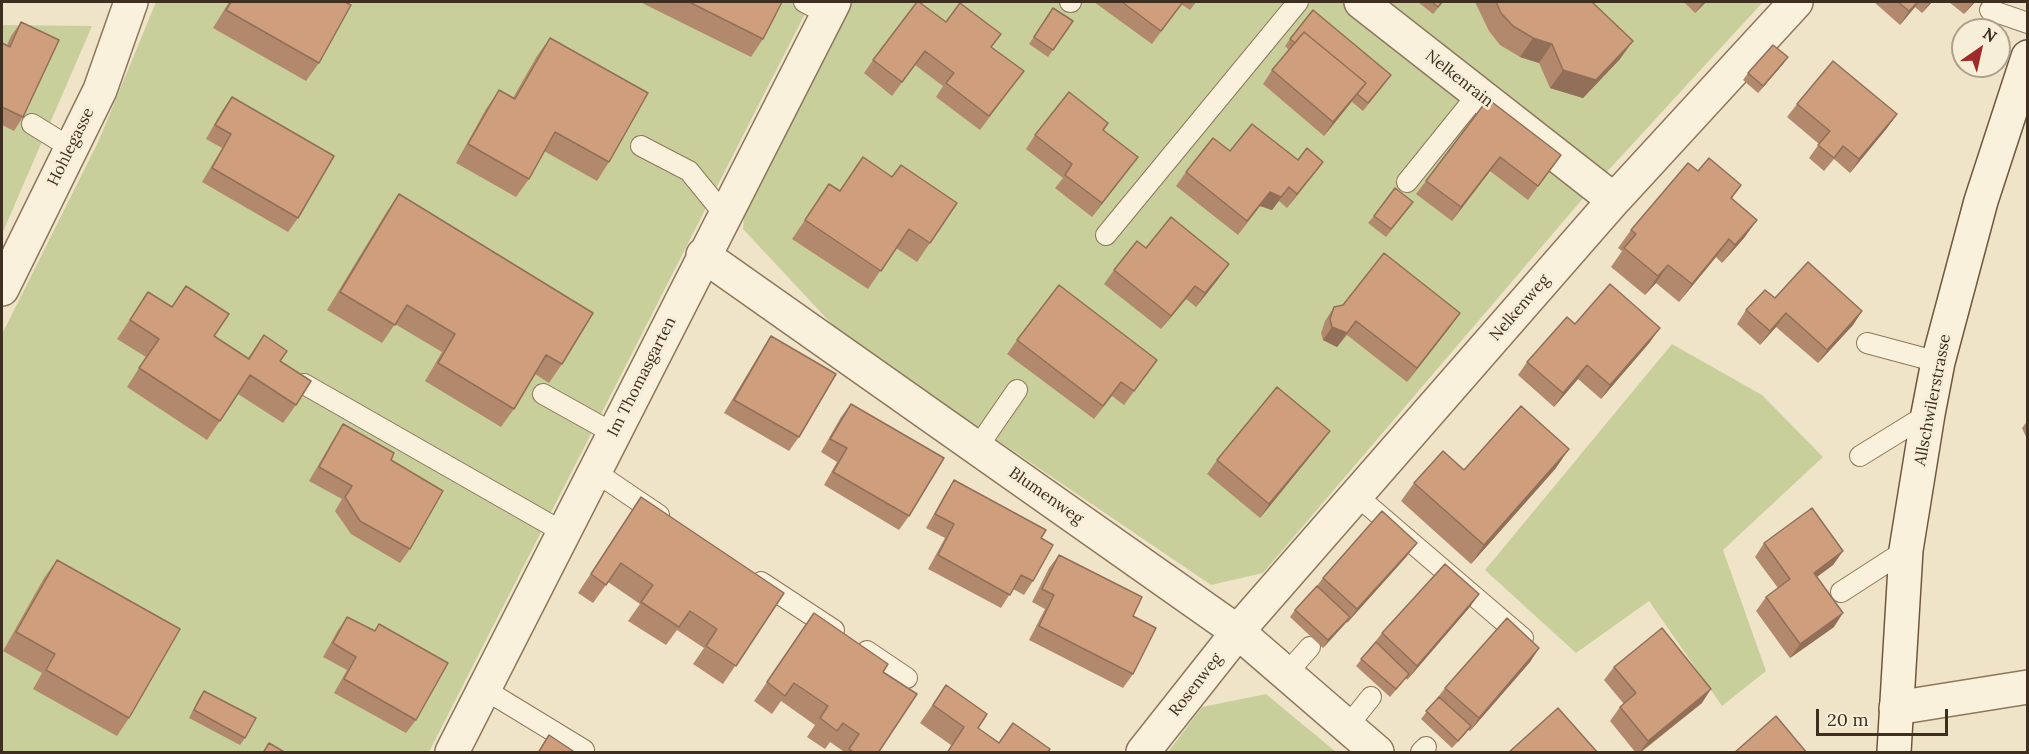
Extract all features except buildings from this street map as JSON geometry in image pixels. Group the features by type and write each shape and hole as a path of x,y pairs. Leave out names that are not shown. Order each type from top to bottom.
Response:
{"street":[{"name":"Hohlegasse","path":"2,289 100,90 131,2"},
{"name":"Nelkenrain","path":"1361,2 1614,200"},
{"name":"Im Thomasgarten","path":"452,753 724,214 822,6"},
{"name":"Nelkenweg","path":"1244,625 1784,6"},
{"name":"Allschwilerstrasse","path":"1894,753 1906,550 1938,362 1981,201 2028,57"},
{"name":"Blumenweg","path":"703,255 977,448 1244,625 1286,674 1377,753"},
{"name":"Rosenweg","path":"1143,753 1244,625"},
{"path":"1896,708 2028,687"}],"lane":[{"path":"1106,235 1298,2"},
{"path":"1990,10 2028,24"},
{"path":"1407,182 1478,94"},
{"path":"32,124 71,148"},
{"path":"641,146 689,171 724,214"},
{"path":"1867,343 1938,362"},
{"path":"304,384 563,532"},
{"path":"977,448 1017,390"},
{"path":"543,394 613,433"},
{"path":"1860,456 1928,414"},
{"path":"594,471 672,523"},
{"path":"1356,495 1534,648"},
{"path":"1841,592 1906,550"},
{"path":"750,575 907,678"},
{"path":"1286,674 1310,647"},
{"path":"484,689 584,750"},
{"path":"1347,727 1371,698"}],"green space":[{"path":"156,2 811,2 429,752 2,752 2,334 99,140"},
{"path":"852,2 1342,2 1591,189 1263,573 1211,585 841,334 743,229 745,202"},
{"path":"1386,2 1763,2 1605,174"},
{"path":"2,25 92,26 2,234"},
{"path":"1672,344 1762,395 1823,457 1723,550 1766,671 1722,706 1649,601 1576,653 1485,570"},
{"path":"1266,694 1336,752 1168,752 1202,707"}]}
